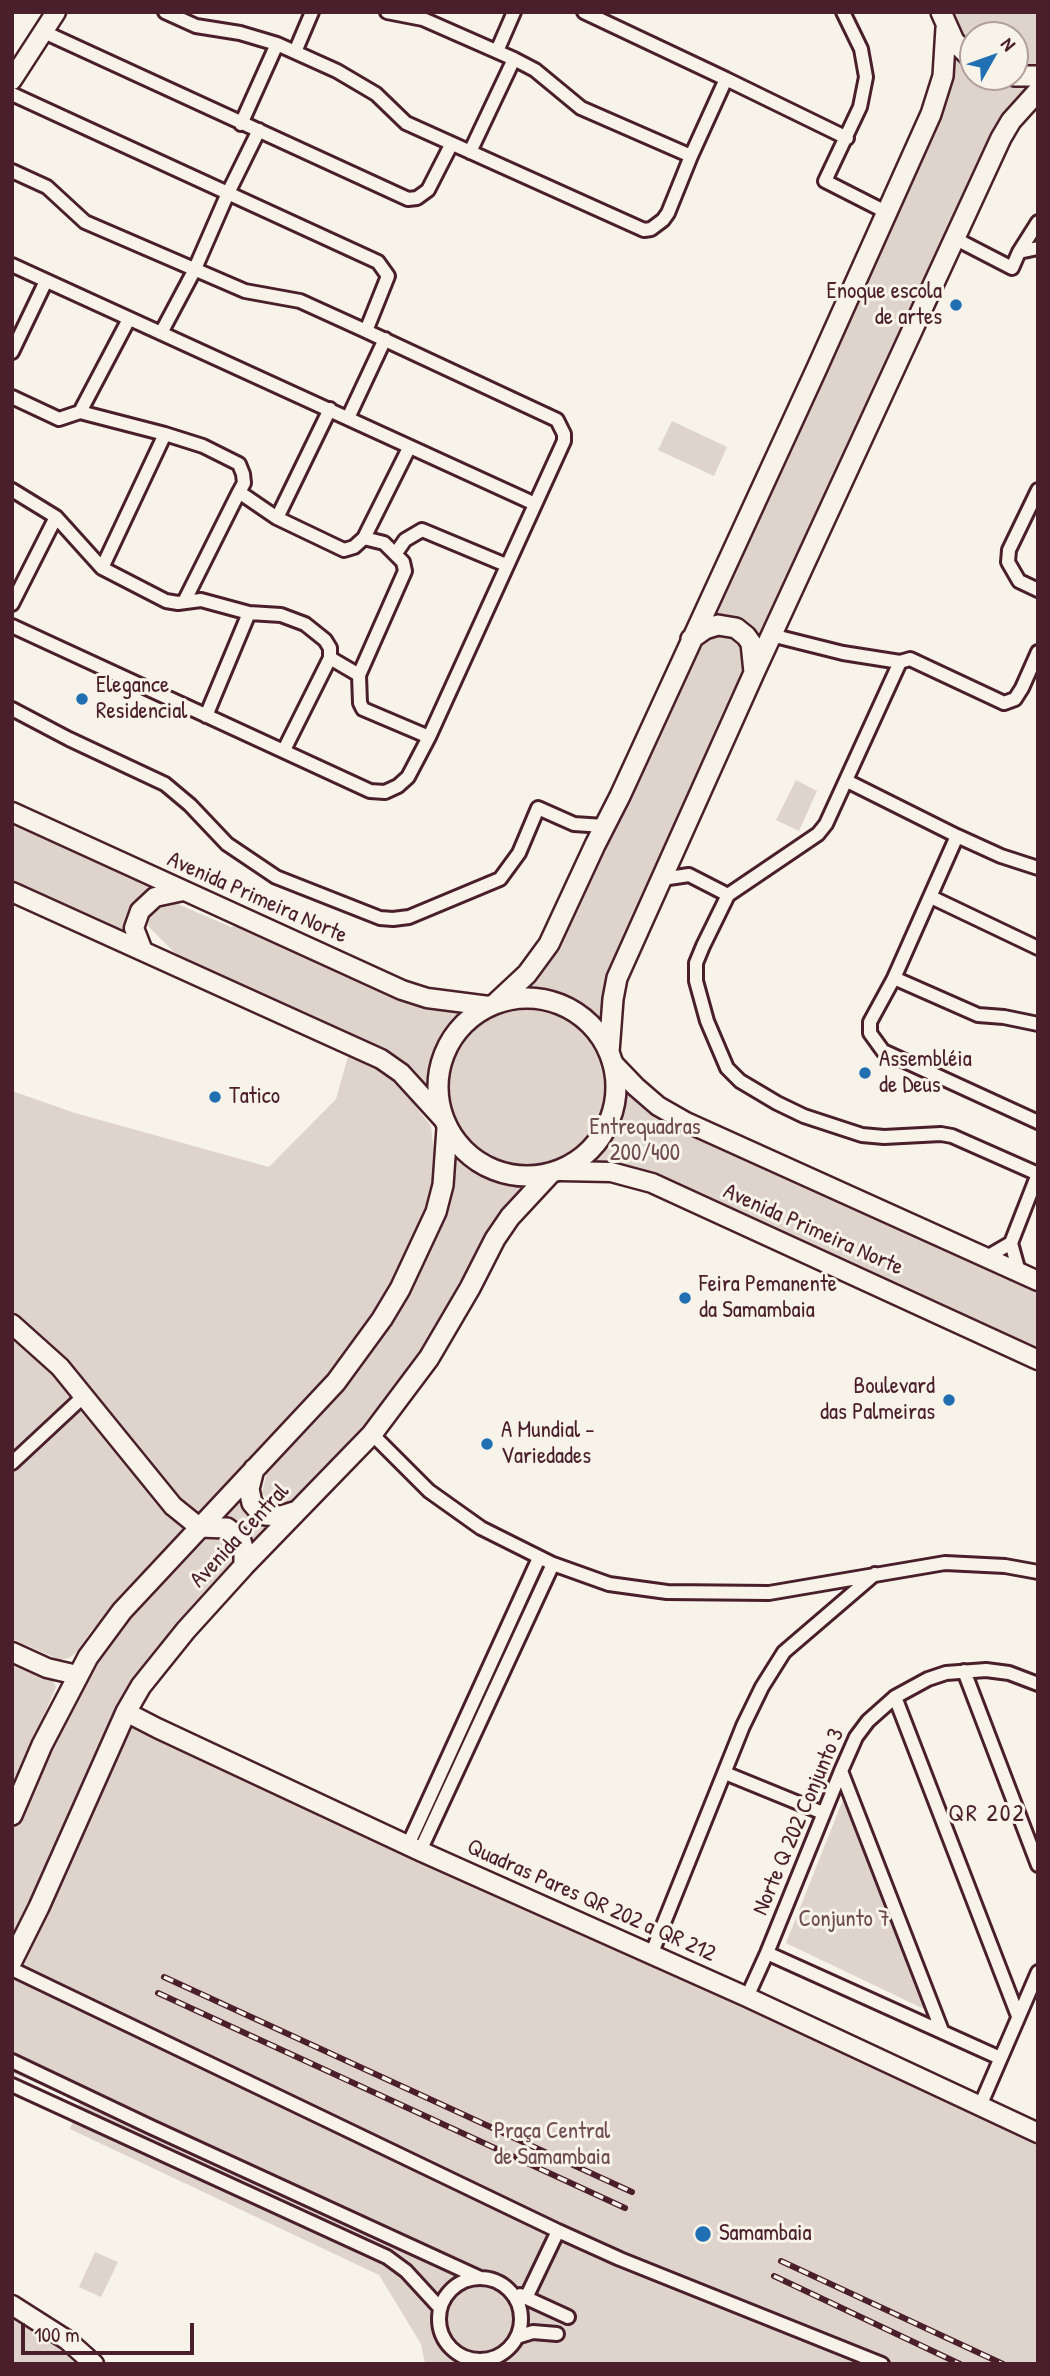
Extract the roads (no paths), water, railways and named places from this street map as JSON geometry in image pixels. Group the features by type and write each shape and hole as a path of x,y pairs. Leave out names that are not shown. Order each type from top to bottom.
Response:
{"main road":[{"path":"12,80 56,12"},
{"path":"942,17 959,46"},
{"path":"445,1123 437,1095 438,1072 445,1049 458,1029 472,1016 493,1004 527,974 549,944 812,381 940,90 942,17"},
{"path":"12,892 381,1059 401,1073 445,1123 458,1145 472,1159 490,1169 519,1176 555,1173 584,1157 601,1138 613,1114 616,1088 611,1057 613,999 617,978 771,635 1001,138 1011,121 1038,91"},
{"path":"691,639 705,629 718,625 736,628 751,643 754,673"},
{"name":"Avenida Primeira Norte","path":"12,812 415,995 493,1004"},
{"path":"143,951 134,928 139,911 155,897 183,891"},
{"path":"493,1004 524,998 551,1001 576,1013 590,1024 611,1057"},
{"name":"Avenida Primeira Norte","path":"611,1057 636,1087 658,1106 678,1118 1038,1281"},
{"name":"Avenida Central","path":"12,1815 73,1682 122,1611 336,1382 382,1319 400,1289 436,1212 443,1185 445,1123"},
{"name":"Avenida Primeira Norte","path":"555,1173 611,1172 652,1183 1038,1360"},
{"name":"Avenida Central","path":"12,1961 39,1907 125,1712 149,1674 244,1566 372,1434 429,1358 510,1217 555,1173"},
{"path":"12,1324 60,1367 85,1395 194,1533 227,1528 240,1538 244,1551 244,1566"},
{"path":"254,1468 249,1489 252,1503 258,1510 265,1515 281,1516 297,1511"},
{"path":"12,1652 73,1682"},
{"name":"Quadras Pares QR 202 a QR 212","path":"125,1712 414,1848 747,1997 1038,2133"},
{"path":"12,2305 66,2340 94,2364"}],"street":[{"path":"164,12 196,26 240,33 295,52 358,81 406,123 644,230 658,225 668,212 726,79"},
{"path":"295,52 312,12"},
{"path":"387,12 424,19 497,51 535,70 581,108 691,156"},
{"path":"497,51 514,12"},
{"path":"584,12 847,138"},
{"path":"843,12 861,49 866,76 860,107 825,181 886,212"},
{"path":"44,32 408,199 417,198 428,190 451,145"},
{"path":"241,124 277,44"},
{"path":"470,152 514,60"},
{"path":"12,94 378,262 388,276 366,331"},
{"path":"161,333 194,271 259,130"},
{"path":"12,171 47,187 85,222 244,291 300,301 557,420 562,427 564,441 429,737 408,777 385,792 370,791 12,626"},
{"path":"954,238 1012,268 1038,222"},
{"path":"1019,252 1038,248"},
{"path":"12,265 535,504"},
{"path":"12,352 46,281"},
{"path":"80,412 129,318"},
{"path":"348,418 384,339"},
{"path":"12,397 60,419 80,412 165,433 203,446 239,464 244,484 184,602"},
{"path":"278,518 330,409"},
{"path":"102,568 165,433"},
{"path":"239,492 278,518 344,550 354,547 365,538 409,448"},
{"path":"12,490 56,517 102,568 166,601 201,600 249,613 281,615 305,624 325,640 330,648 330,658 284,750"},
{"path":"1038,490 1033,512 1009,551 1008,562 1019,581 1038,590"},
{"path":"12,604 56,517"},
{"path":"396,554 405,541 422,530 506,565"},
{"path":"365,538 384,543 403,562 405,571 359,675 360,703 363,709 429,737"},
{"path":"206,716 249,613"},
{"path":"771,635 843,653 900,662 911,659 1004,703 1015,699 1038,652"},
{"path":"330,658 359,675"},
{"path":"900,662 822,830 728,895 696,963 696,981 707,1021 727,1068 740,1081 786,1107 836,1128 862,1135 884,1138 942,1134 952,1136 1038,1174 1011,1243 1019,1272"},
{"path":"12,709 165,784 190,805 227,844 276,877 380,918 409,916 500,879 519,853 538,808 574,824 604,826"},
{"path":"847,781 957,836 1001,856 1038,868"},
{"path":"574,824 595,845"},
{"path":"957,836 894,978 870,1022 870,1033 883,1051 1038,1122"},
{"path":"676,846 689,875"},
{"path":"662,879 689,875 728,895"},
{"path":"931,897 1038,948"},
{"path":"894,978 978,1015 1038,1024"},
{"path":"987,1257 1011,1243"},
{"path":"12,1463 85,1395"},
{"path":"372,1434 429,1491 481,1528 539,1558 609,1584 667,1592 769,1593 945,1563 1005,1566 1038,1573"},
{"path":"414,1848 539,1558"},
{"path":"414,1848 553,1564"},
{"path":"651,1955 743,1726 762,1687 784,1652 876,1573"},
{"name":"Norte Q 202 Conjunto 3","path":"747,1997 841,1770 862,1728 880,1708 928,1679 946,1673 986,1670 1009,1673 1038,1684"},
{"path":"964,1671 1038,1865"},
{"path":"895,1697 1018,2016"},
{"path":"841,1770 942,2031"},
{"path":"725,1773 823,1813"},
{"path":"767,1953 1000,2058"},
{"path":"12,1969 558,2231 620,2259 882,2364"},
{"path":"980,2106 1038,1972"},
{"path":"12,2061 568,2317"},
{"path":"12,2085 387,2257 406,2271 440,2308"},
{"path":"526,2298 558,2231"},
{"path":"480,2278 469,2279 454,2287 440,2308 439,2325 442,2334 453,2349 474,2359 495,2360 517,2337 520,2312 509,2290"},
{"path":"517,2337 533,2332 557,2333"},
{"path":"453,2349 453,2364"}],"railway":[{"path":"164,1977 632,2192"},
{"path":"158,1993 625,2208"},
{"path":"781,2261 1003,2364"},
{"path":"774,2276 960,2364"}],"place":[{"name":"Enoque escola de artes","path":"956,305"},
{"name":"Elegance Residencial","path":"82,699"},
{"name":"Assembléia de Deus","path":"865,1073"},
{"name":"Tatico","path":"215,1097"},
{"name":"Feira Pemanente da Samambaia","path":"685,1298"},
{"name":"Boulevard das Palmeiras","path":"949,1400"},
{"name":"A Mundial - Variedades","path":"487,1444"},
{"name":"Samambaia","path":"703,2234"}],"district":[{"name":"QR 202","path":"987,1815"}],"park label":[{"name":"Entrequadras 200/400","path":"645,1141"},
{"name":"Conjunto 7","path":"844,1920"},
{"name":"Praça Central de Samambaia","path":"552,2145"}]}
